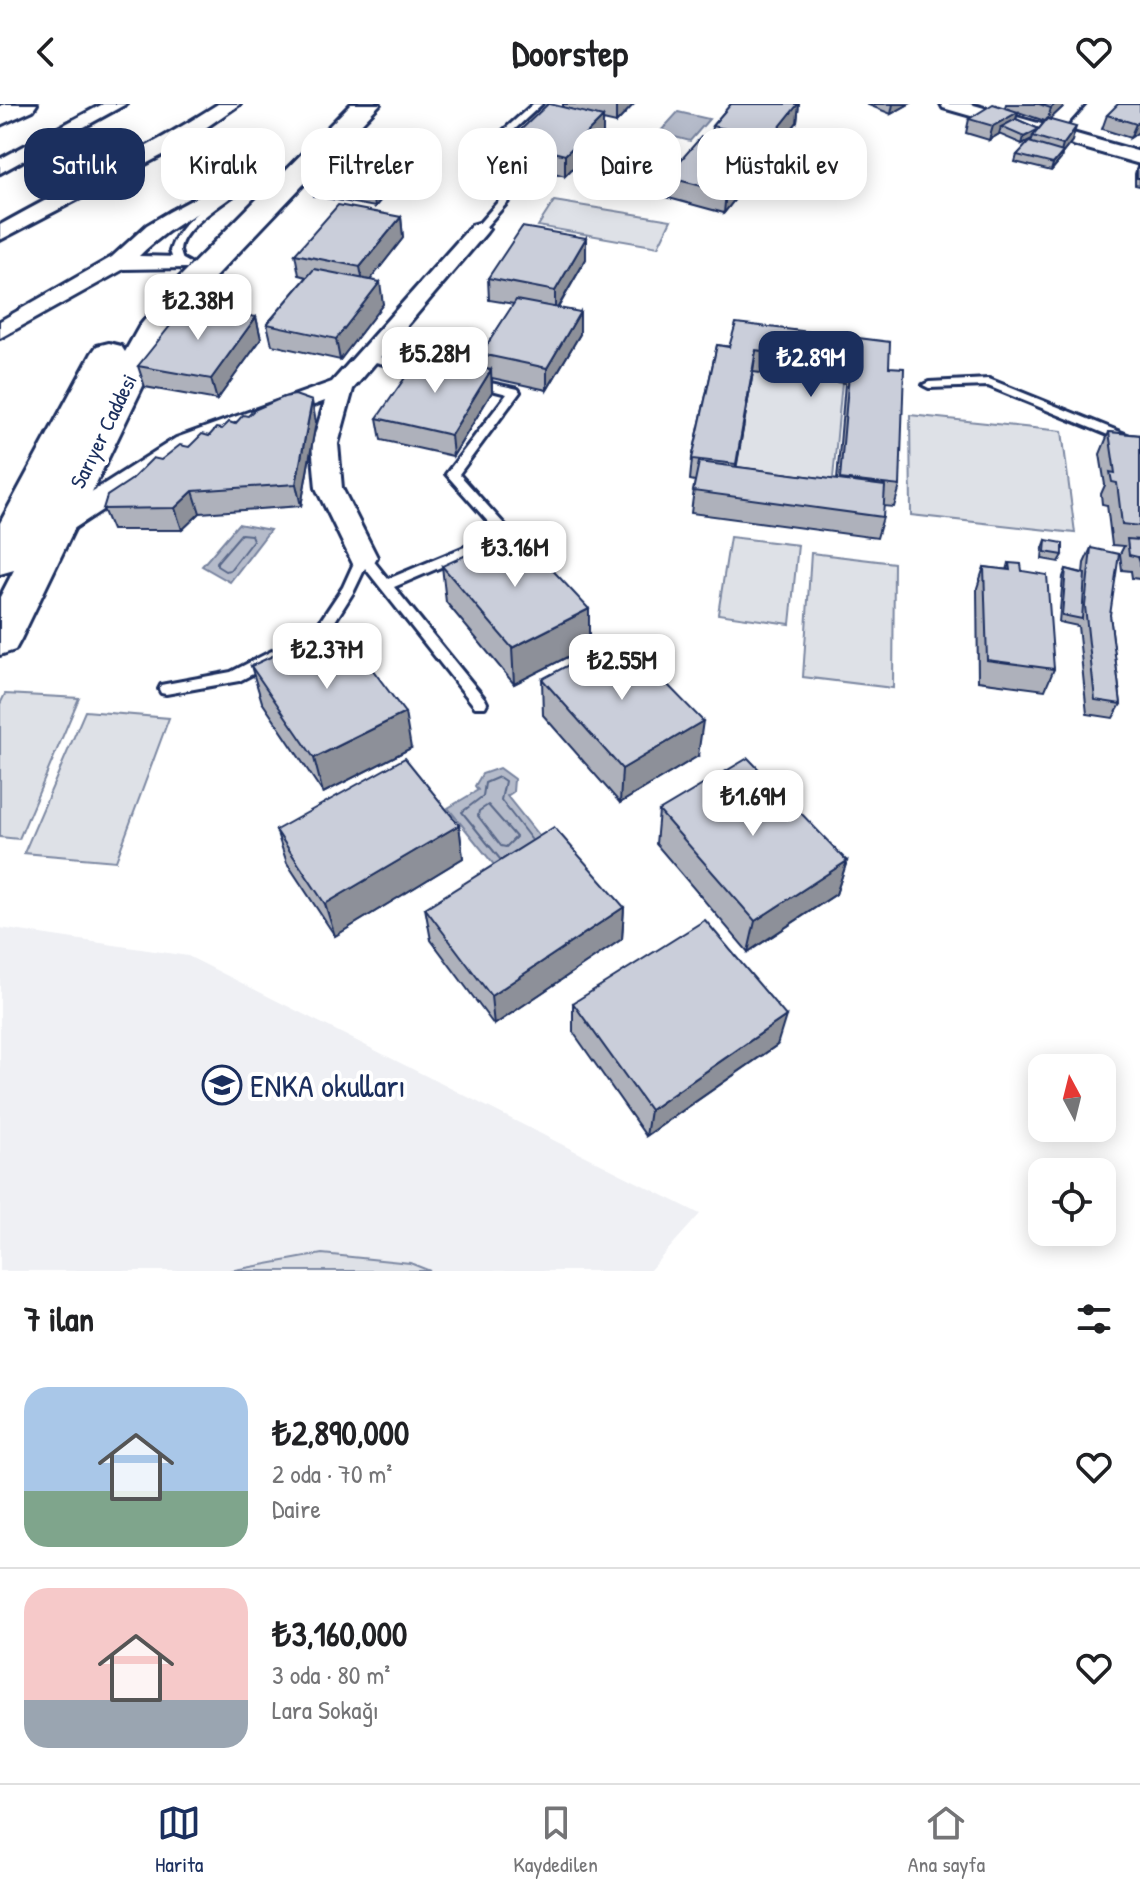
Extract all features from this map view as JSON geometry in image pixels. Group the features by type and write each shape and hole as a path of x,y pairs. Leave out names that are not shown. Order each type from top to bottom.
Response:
{"main road":[{"name":"Sarıyer Caddesi","path":"285,159 339,104"},
{"name":"Sarıyer Caddesi","path":"0,560 114,342 146,298 196,262 366,104"},
{"name":"Sarıyer Caddesi","path":"0,639 151,334 187,288 196,262 248,200"}],"street":[{"path":"0,117 24,104"},
{"path":"0,167 117,104"},
{"path":"0,234 90,183 171,143 231,104"},
{"path":"950,104 1140,158"},
{"path":"1048,133 1076,104"},
{"path":"0,331 120,262 165,223 207,200"},
{"path":"363,557 329,488 325,444 341,387 479,229"},
{"path":"120,262 196,262"},
{"path":"55,528 185,444 341,387"}],"lane":[{"path":"479,229 509,195 485,168 498,140 538,104"},
{"path":"367,357 441,374"},
{"path":"386,585 507,534 452,474 514,392 470,381"},
{"path":"929,385 989,382 1140,444"},
{"path":"166,689 234,677 320,633 349,588 363,557 480,703"}],"shaded area":[{"path":"554,201 671,220 658,247 538,226"},
{"path":"753,371 842,382 831,500 733,488"},
{"path":"910,415 1062,431 1075,533 911,515"},
{"path":"730,537 798,545 790,624 718,614"},
{"path":"811,553 894,563 893,688 803,677"},
{"path":"5,694 79,698 19,839 0,837 0,704"},
{"path":"85,711 169,718 116,861 24,853"},
{"name":"ENKA okulları","path":"0,928 188,956 700,1214 649,1271 0,1271"},
{"path":"322,1254 410,1263 430,1271 229,1271"}],"water":[{"path":"678,112 709,119 701,128 697,128 690,141 681,139 681,128 664,128"},
{"path":"238,524 270,530 230,582 202,566"},
{"path":"499,768 514,779 513,792 507,796 546,845 499,871 448,808 478,790 475,786 482,774"}],"building":[{"path":"548,104 603,117 592,128 573,128 573,147 565,155 557,153 557,128 523,128"},
{"path":"731,104 798,104 779,128 712,126"},
{"path":"993,104 1018,112 993,126 969,119"},
{"path":"1118,104 1140,104 1140,121 1136,124 1107,115"},
{"path":"1016,119 1039,129 1024,137 1001,127"},
{"path":"1047,119 1076,127 1063,145 1033,136"},
{"path":"697,142 697,185 681,181 681,160"},
{"path":"1029,142 1063,152 1053,164 1017,155"},
{"path":"338,205 401,217 360,267 295,254"},
{"path":"522,227 586,238 555,291 488,278"},
{"path":"314,269 380,282 336,339 267,324"},
{"path":"516,300 580,312 547,368 481,354"},
{"path":"186,306 256,317 211,379 138,366"},
{"path":"736,323 890,342 889,367 904,368 900,486 840,479 850,362 756,350 736,464 692,459 717,345 729,347"},
{"path":"420,356 491,370 451,435 377,418"},
{"path":"295,395 312,401 296,484 193,491 175,508 103,509 107,496 131,480 153,458 161,460 180,445 189,447 202,434 209,436 216,428 222,429 229,422 235,424 243,415 248,416 254,410"},
{"path":"1109,432 1140,435 1140,526 1122,524 1117,483 1112,482 1110,472 1115,473"},
{"path":"699,462 885,486 883,517 693,491"},
{"path":"517,532 589,609 512,648 442,566"},
{"path":"1127,539 1140,540 1140,563 1138,557 1129,555"},
{"path":"1046,540 1063,543 1063,555 1045,552"},
{"path":"1091,548 1119,554 1110,615 1121,704 1095,700 1085,606"},
{"path":"1009,563 1021,564 1022,571 1047,575 1054,669 987,660 984,567 1010,570"},
{"path":"1066,569 1085,574 1082,619 1062,615"},
{"path":"339,625 405,713 314,758 251,666"},
{"path":"621,637 703,721 622,769 542,679"},
{"path":"405,758 459,825 325,904 276,830"},
{"path":"748,758 847,861 755,921 659,811"},
{"path":"554,827 624,907 491,996 425,908"},
{"path":"705,920 786,1016 650,1110 573,1003"}],"place":[{"name":"ENKA okulları","path":"222,1085"}]}
